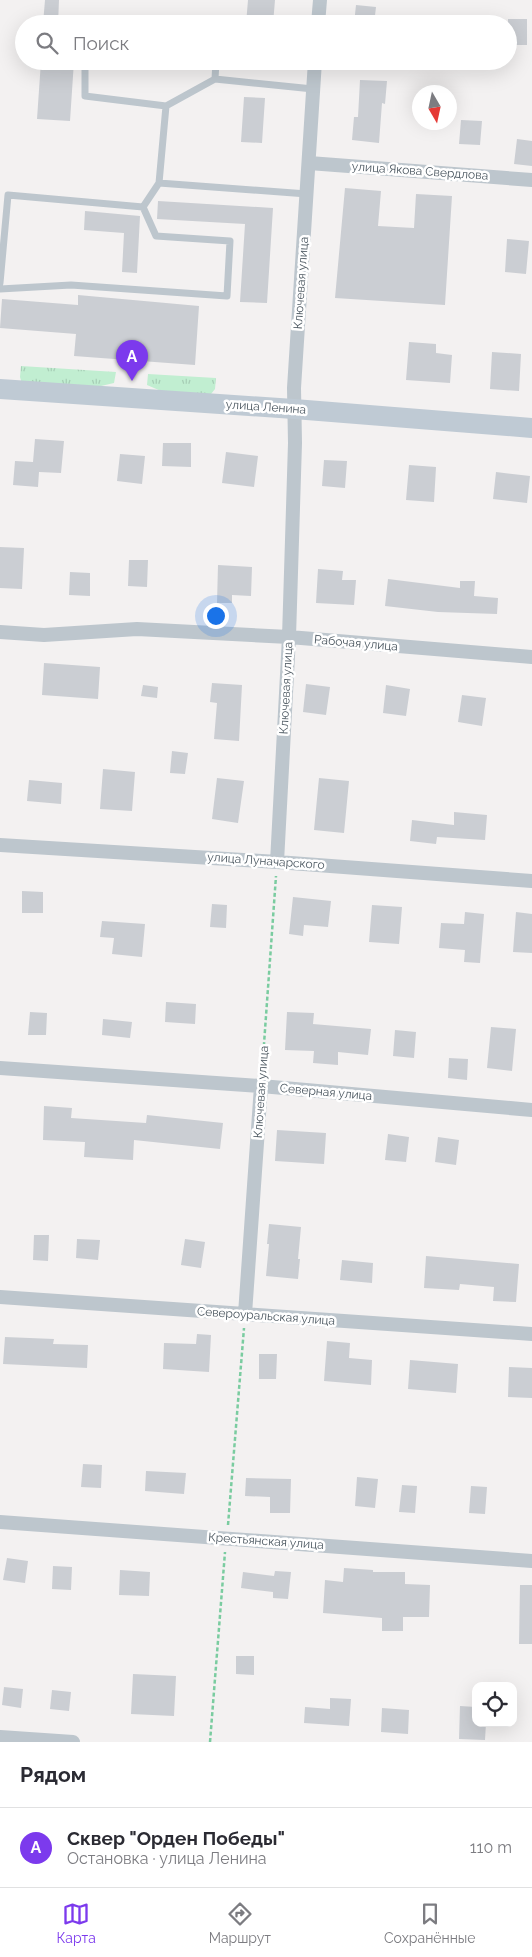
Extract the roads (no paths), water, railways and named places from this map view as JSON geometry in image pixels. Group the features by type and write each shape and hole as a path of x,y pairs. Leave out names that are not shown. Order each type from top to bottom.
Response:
{"main road":[{"name":"улица Ленина","path":"0,389 294,409 532,428"}],"street":[{"path":"319,15 320,0"},
{"name":"Ключевая улица","path":"276,862 289,638 295,443 294,409 314,70"},
{"name":"улица Якова Свердлова","path":"309,163 532,180"},
{"name":"Рабочая улица","path":"0,632 44,635 137,629 289,638 532,657"},
{"name":"улица Луначарского","path":"0,845 276,862 532,881"},
{"name":"Северная улица","path":"0,1068 261,1086 532,1110"},
{"name":"Ключевая улица","path":"245,1314 261,1086"},
{"name":"Североуральская улица","path":"0,1297 532,1334"},
{"name":"Крестьянская улица","path":"0,1522 226,1537 532,1561"},
{"path":"0,1737 73,1742"}],"lane":[{"path":"85,70 85,96 166,106 215,79 312,89"},
{"path":"215,79 216,70"},
{"path":"143,207 159,183 166,106"},
{"path":"159,183 307,194"},
{"path":"0,284 8,195 143,207"},
{"path":"0,289 71,285 227,296 230,241 156,236 143,207"}],"place":[{"name":"Сквер \"Орден Победы\"","path":"132,381"}]}
